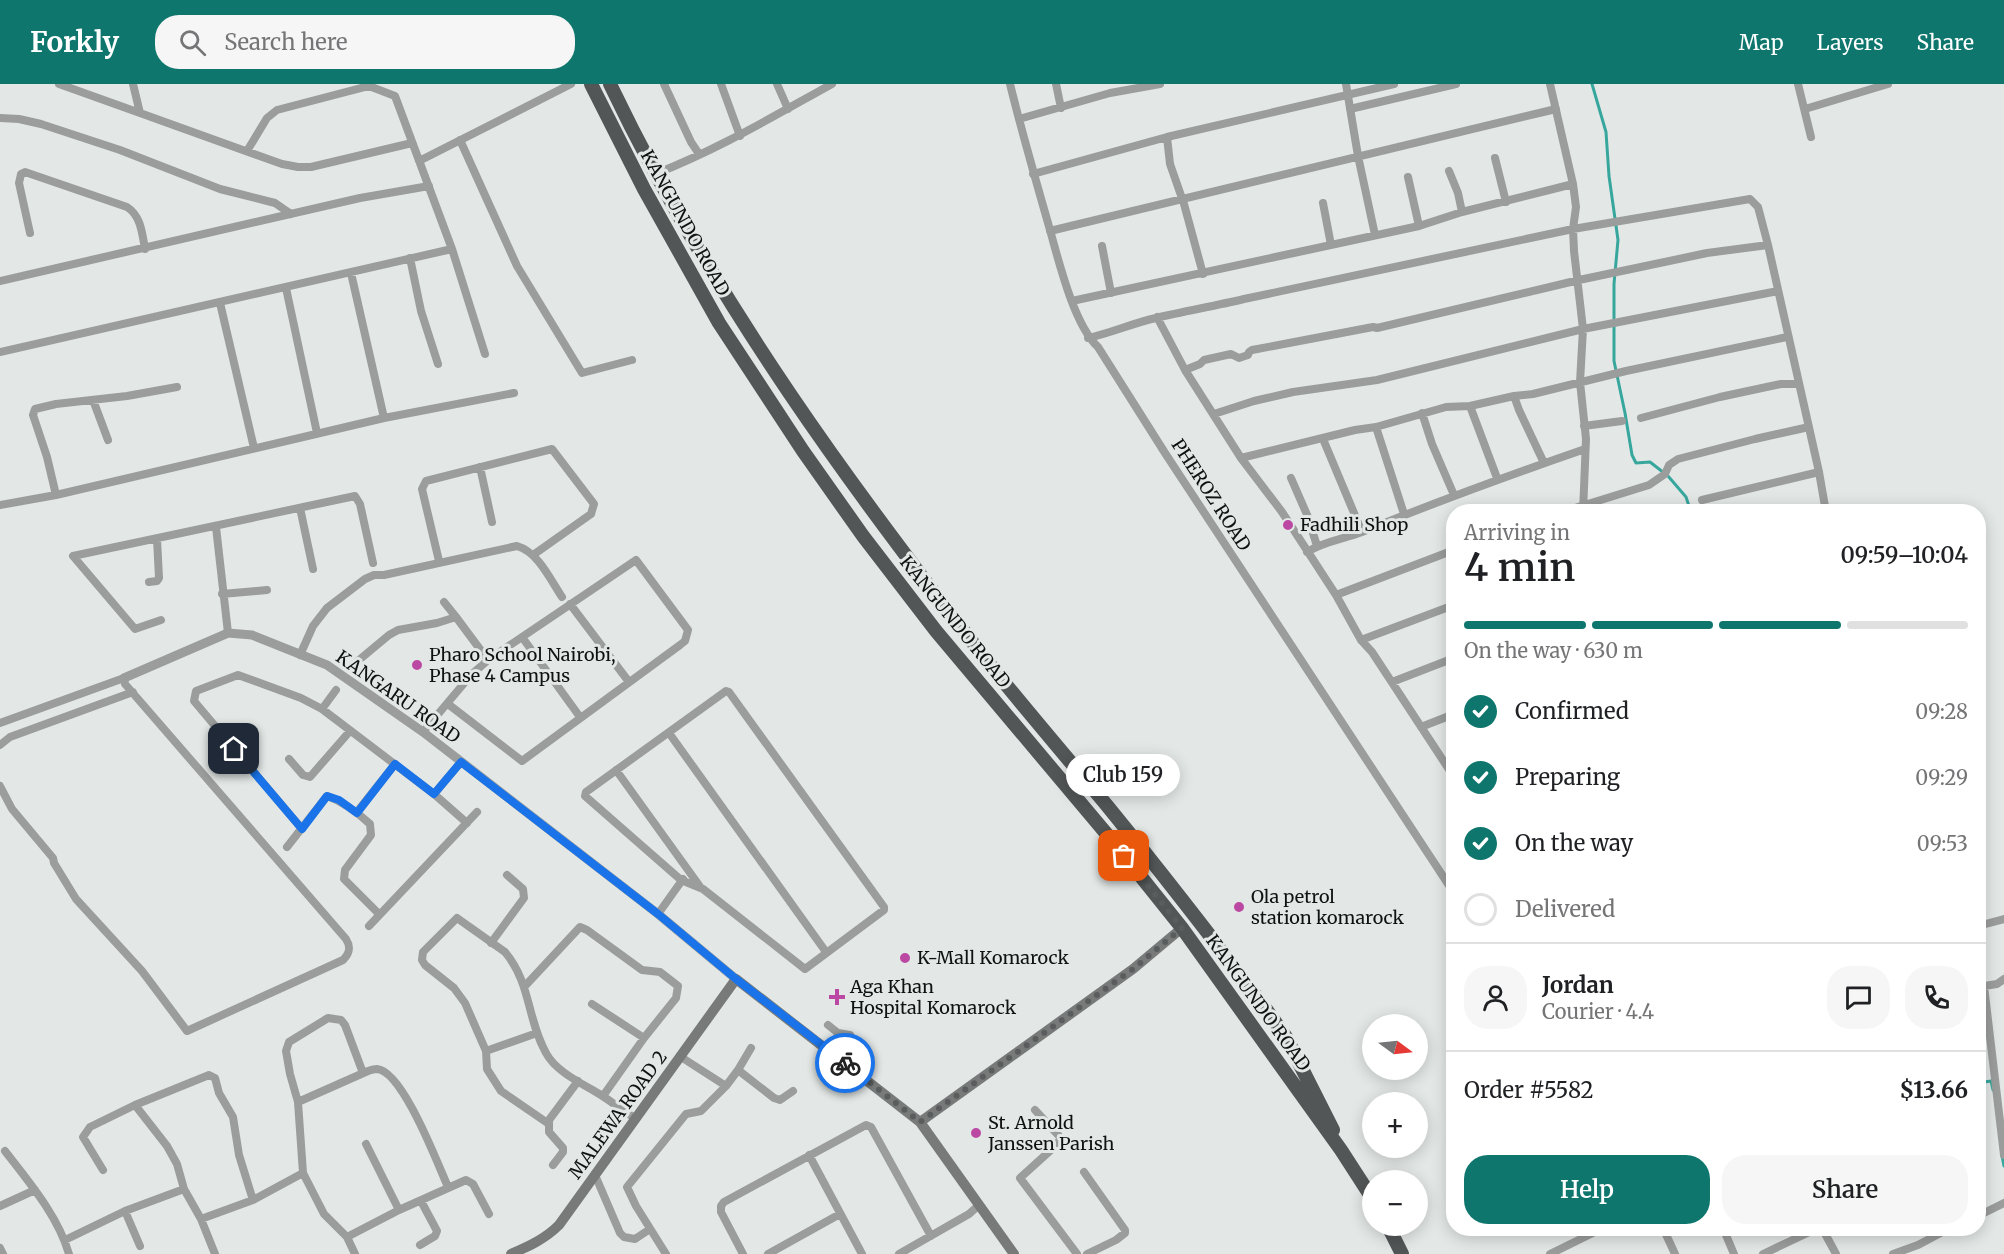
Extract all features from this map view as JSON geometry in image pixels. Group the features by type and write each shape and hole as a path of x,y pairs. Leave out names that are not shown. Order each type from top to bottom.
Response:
{"highway":[{"name":"KANGUNDO ROAD","path":"591,84 650,199 719,322 863,536 936,631 1110,838 1182,928 1362,1183"},
{"name":"KANGUNDO ROAD","path":"610,84 655,174 729,302 820,439 958,622 1205,929 1286,1037 1329,1119 1341,1150"},
{"path":"1393,1236 1402,1254"}],"main road":[{"path":"920,1122 1133,969 1182,928"},
{"name":"MALEWA ROAD 2","path":"511,1254 550,1234 595,1176 736,979"},
{"name":"KANGARU ROAD","path":"736,979 920,1122 1014,1254"}],"street":[{"path":"59,84 282,164 298,167 311,167 412,143"},
{"path":"133,84 140,113"},
{"path":"419,161 571,84"},
{"path":"664,84 699,154"},
{"path":"721,84 740,136"},
{"path":"777,84 788,109"},
{"name":"PHEROZ ROAD","path":"1010,84 1050,231 1072,301 1088,338 1098,347 1446,881"},
{"path":"1056,84 1061,108"},
{"path":"1108,84 1110,93"},
{"path":"1019,119 1110,93 1160,84"},
{"path":"1346,84 1358,156 1376,235"},
{"path":"1033,174 1167,137 1394,84"},
{"path":"1350,109 1456,84"},
{"path":"1550,84 1573,184 1576,207 1574,230 1583,329 1580,382 1585,449 1583,504"},
{"path":"1798,84 1811,136"},
{"path":"1806,109 1888,84"},
{"path":"655,174 740,136 828,85"},
{"path":"248,151 267,118 277,110 369,86 395,96 452,249 485,354"},
{"path":"1050,231 1556,109"},
{"path":"0,118 20,119 41,124 120,150 210,185 275,203 291,214"},
{"path":"1167,137 1170,164 1183,200 1203,274"},
{"path":"460,140 517,266 582,373 632,360"},
{"path":"1495,158 1506,202"},
{"path":"1449,171 1458,193 1462,212"},
{"path":"30,233 18,183 21,174 25,172 127,207 138,219 145,249"},
{"path":"1408,177 1419,226"},
{"path":"1072,301 1419,226 1462,212 1573,184"},
{"path":"0,281 360,198 429,186"},
{"path":"1088,338 1116,332 1157,317 1201,310 1574,230 1750,199 1758,207 1768,245 1825,504"},
{"path":"1323,203 1331,245"},
{"path":"1185,370 1204,360 1231,354 1239,358 1248,355 1252,350 1377,328 1579,280 1707,253 1768,245"},
{"path":"1102,246 1111,293"},
{"path":"0,352 452,249"},
{"path":"410,258 421,311 438,364"},
{"path":"351,273 384,418"},
{"path":"286,288 317,434"},
{"path":"1214,414 1254,400 1377,380 1583,329 1778,291"},
{"path":"220,303 254,448"},
{"path":"1157,317 1185,370 1241,458 1282,512 1336,595 1361,639 1446,763"},
{"path":"1241,458 1376,427 1446,407 1470,406 1533,394 1626,371 1788,337"},
{"path":"1641,418 1720,397 1781,384 1799,384"},
{"path":"56,495 47,457 33,415 35,409 177,387"},
{"path":"0,505 56,495 384,418 514,393"},
{"path":"1515,396 1519,410 1544,463"},
{"path":"93,400 108,440"},
{"path":"1470,406 1497,478"},
{"path":"1422,413 1432,444 1454,495"},
{"path":"1584,426 1622,421"},
{"path":"1376,427 1404,514"},
{"path":"1594,504 1649,485 1678,459 1809,427"},
{"path":"1323,439 1362,532"},
{"path":"439,561 422,489 426,481 552,449 594,504 591,514 533,555"},
{"path":"1307,552 1317,546 1362,532 1497,478 1585,449"},
{"path":"480,467 492,522"},
{"path":"1702,500 1819,472"},
{"path":"1291,478 1308,517 1317,546"},
{"path":"161,620 135,629 73,556 354,496 360,504 373,563"},
{"path":"300,508 313,569"},
{"path":"0,723 124,678 228,633 216,527"},
{"path":"149,582 157,581 159,578 157,539"},
{"path":"300,655 306,638 320,615 360,582 374,574 384,575 439,561 517,546 533,555 562,597"},
{"path":"1336,595 1446,553"},
{"path":"423,732 471,675 488,660 633,561 638,562 642,567 688,630 688,636 680,645 522,761 448,704"},
{"path":"222,594 267,590"},
{"path":"444,602 488,660"},
{"path":"570,604 629,682"},
{"path":"1361,639 1446,608"},
{"path":"353,665 398,630 456,617"},
{"name":"KANGARU ROAD","path":"228,633 252,635 327,665 423,732 658,914 736,979"},
{"path":"522,637 580,717"},
{"path":"1392,682 1446,661"},
{"path":"302,829 194,700 196,691 238,675 301,698 322,709 434,794 466,822"},
{"path":"0,786 12,809 53,858 76,898 142,971 187,1031 344,960 349,950 346,939 125,684 124,678"},
{"path":"322,709 336,690"},
{"path":"616,770 703,889 804,969 884,909 728,691 669,734 616,770 586,792 586,798 681,880 703,889"},
{"path":"0,745 10,737 133,692"},
{"path":"1421,727 1446,717"},
{"path":"289,759 303,775 310,777 350,731"},
{"path":"669,734 826,952"},
{"path":"434,794 461,762"},
{"path":"357,813 395,764"},
{"path":"286,847 327,796 339,800 370,824 371,835 345,870 344,879 379,914"},
{"path":"369,926 477,812"},
{"path":"658,914 681,880 690,874"},
{"path":"491,943 524,898 523,889 507,875"},
{"path":"549,1124 501,1092 487,1069 486,1052 465,1003 454,988 426,965 422,956 457,918 505,952 511,959 525,986 537,1033 547,1055 561,1069 635,1118"},
{"path":"1986,924 2004,920"},
{"path":"525,986 575,931 584,927 642,970 660,972 678,987 676,998 603,1096"},
{"path":"1986,986 1997,984 2004,979"},
{"path":"592,1004 644,1038"},
{"path":"355,1254 347,1237 324,1214 303,1173 298,1102 290,1074 287,1045 328,1018 340,1020 345,1025 363,1073"},
{"path":"1986,1024 2004,1155"},
{"path":"828,1025 838,1033 850,1035"},
{"path":"486,1052 537,1033"},
{"path":"666,1254 627,1187 686,1114 701,1111 726,1086 751,1048"},
{"path":"681,1057 726,1086"},
{"path":"298,1102 363,1073 377,1069 384,1072 408,1099 421,1122 448,1187"},
{"path":"738,1070 774,1098 780,1100 793,1091"},
{"path":"102,1170 83,1137 90,1127 206,1075 215,1078 219,1093 233,1117 238,1155 253,1200"},
{"path":"553,1165 563,1152 563,1148 549,1132 551,1129 549,1120 578,1081"},
{"path":"135,1105 177,1164 184,1189 201,1219 214,1254"},
{"path":"1035,1110 1062,1141 1051,1145 1052,1149 1020,1178 1077,1254"},
{"path":"743,1254 721,1212 724,1202 863,1126 869,1125 931,1236"},
{"path":"366,1144 399,1210"},
{"path":"5,1151 35,1190 65,1240 69,1254"},
{"path":"809,1155 862,1254"},
{"path":"1084,1172 1125,1230 1125,1233 1116,1240 1087,1254"},
{"path":"201,1219 253,1200 303,1173"},
{"path":"595,1176 620,1233 630,1239 635,1239 650,1229"},
{"path":"347,1237 399,1210 466,1180 471,1181 489,1214"},
{"path":"65,1240 125,1211 184,1189"},
{"path":"0,1206 35,1190"},
{"path":"420,1245 435,1236 437,1231 421,1201"},
{"path":"1986,1212 2004,1203"},
{"path":"899,1254 969,1214 978,1206"},
{"path":"125,1211 140,1246"},
{"path":"768,1254 840,1214"},
{"path":"1550,1254 1587,1236"},
{"path":"1667,1236 1675,1254"},
{"path":"1726,1236 1734,1254"},
{"path":"1763,1254 1805,1236"},
{"path":"1826,1236 1836,1254"},
{"path":"1893,1254 1935,1236"},
{"path":"0,1248 3,1254"}],"waterway":[{"path":"1592,84 1606,132 1609,176 1618,240 1614,284 1614,361 1632,455 1636,463 1650,462 1668,476 1686,497 1688,504"},
{"path":"1986,1082 1991,1081 1993,1090"},
{"path":"2002,1156 2004,1166"}],"way so far":[{"path":"845,1063 920,1122 1133,969 1182,928 1124,856"}],"place":[{"name":"Fadhili Shop","path":"1288,525"},
{"name":"Pharo School Nairobi, Phase 4 Campus","path":"417,665"},
{"name":"Club 159","path":"1124,856"},
{"name":"Ola petrol station komarock","path":"1239,907"},
{"name":"K-Mall Komarock","path":"905,958"},
{"name":"Aga Khan Hospital Komarock","path":"837,997"},
{"name":"St. Arnold Janssen Parish","path":"976,1133"}],"route":[{"path":"234,749 302,829 327,796 339,800 357,813 395,764 434,794 461,762 658,914 736,979 845,1063"}]}
